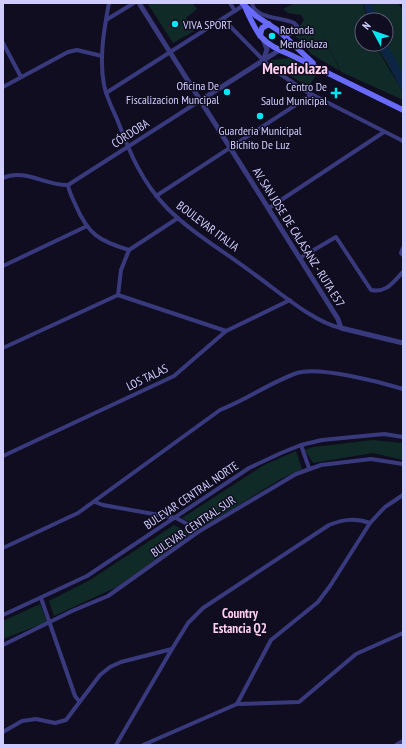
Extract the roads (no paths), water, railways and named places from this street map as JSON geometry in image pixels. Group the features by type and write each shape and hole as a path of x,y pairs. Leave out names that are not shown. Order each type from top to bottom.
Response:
{"main road":[{"path":"244,5 287,39 322,70"},
{"path":"244,5 261,38 278,51 322,70 403,110"},
{"path":"261,38 262,28 269,24"},
{"path":"278,51 285,47 287,39"},
{"path":"368,93 403,107"}],"street":[{"name":"BOULEVAR ITALIA","path":"109,3 102,56 104,83 106,93 140,174 156,196 178,218 290,300 330,325 341,328"},
{"path":"106,20 134,3"},
{"name":"AV. SAN JOSE DE CALASANZ - RUTA E57","path":"138,3 269,208 338,319 341,328"},
{"path":"230,3 235,11"},
{"path":"252,3 254,8 263,14 294,23 296,26 287,39"},
{"path":"106,93 244,5"},
{"path":"223,19 263,60 311,95 403,141"},
{"path":"261,38 267,49 263,60"},
{"path":"3,43 20,77"},
{"path":"3,87 72,50 102,56"},
{"name":"CÓRDOBA","path":"68,185 278,51"},
{"path":"156,196 311,95"},
{"path":"269,208 384,132"},
{"path":"3,178 20,174 58,184 68,185 85,227 108,244 128,250"},
{"path":"118,296 121,270 128,250 178,218"},
{"path":"3,266 85,227"},
{"path":"300,258 336,237 371,290 383,291 388,288 403,272"},
{"path":"403,248 401,252 403,255"},
{"path":"3,348 118,296 226,331"},
{"name":"LOS TALAS","path":"3,456 174,376 226,331 290,300"},
{"path":"341,328 403,343"},
{"path":"3,548 78,513 216,412 298,373 314,372 365,378 403,388"},
{"name":"BULEVAR CENTRAL NORTE","path":"3,615 87,576 249,468 301,445 322,440 384,434 403,437"},
{"path":"301,445 309,468"},
{"name":"BULEVAR CENTRAL SUR","path":"3,645 51,623 72,611 108,596 198,532 279,483 309,468 321,465 371,459 403,464"},
{"path":"237,704 271,640 302,616 324,595 370,523 385,507 403,495"},
{"path":"95,502 103,505 176,518 193,527 198,532"},
{"path":"116,745 188,623 202,608 323,529 344,520 354,519 370,523"},
{"path":"41,598 51,623 75,696 79,701"},
{"path":"142,745 237,704 299,702 356,654 403,633"},
{"path":"3,732 17,723 30,719 60,722 70,716 79,701 100,675 114,665 172,649"},
{"path":"396,745 403,741"}],"waterway":[{"path":"368,3 370,12"},
{"path":"386,52 403,85"}],"place":[{"name":"VIVA SPORT","path":"175,24"},
{"name":"Rotonda Mendiolaza","path":"272,36"},
{"name":"Oficina De Fiscalizacion Muncipal","path":"227,92"},
{"name":"Centro De Salud Municipal","path":"336,93"},
{"name":"Guarderia Municipal Bichito De Luz","path":"260,116"}],"district":[{"name":"Mendiolaza","path":"295,68"},
{"name":"Country Estancia Q2","path":"240,620"}]}
